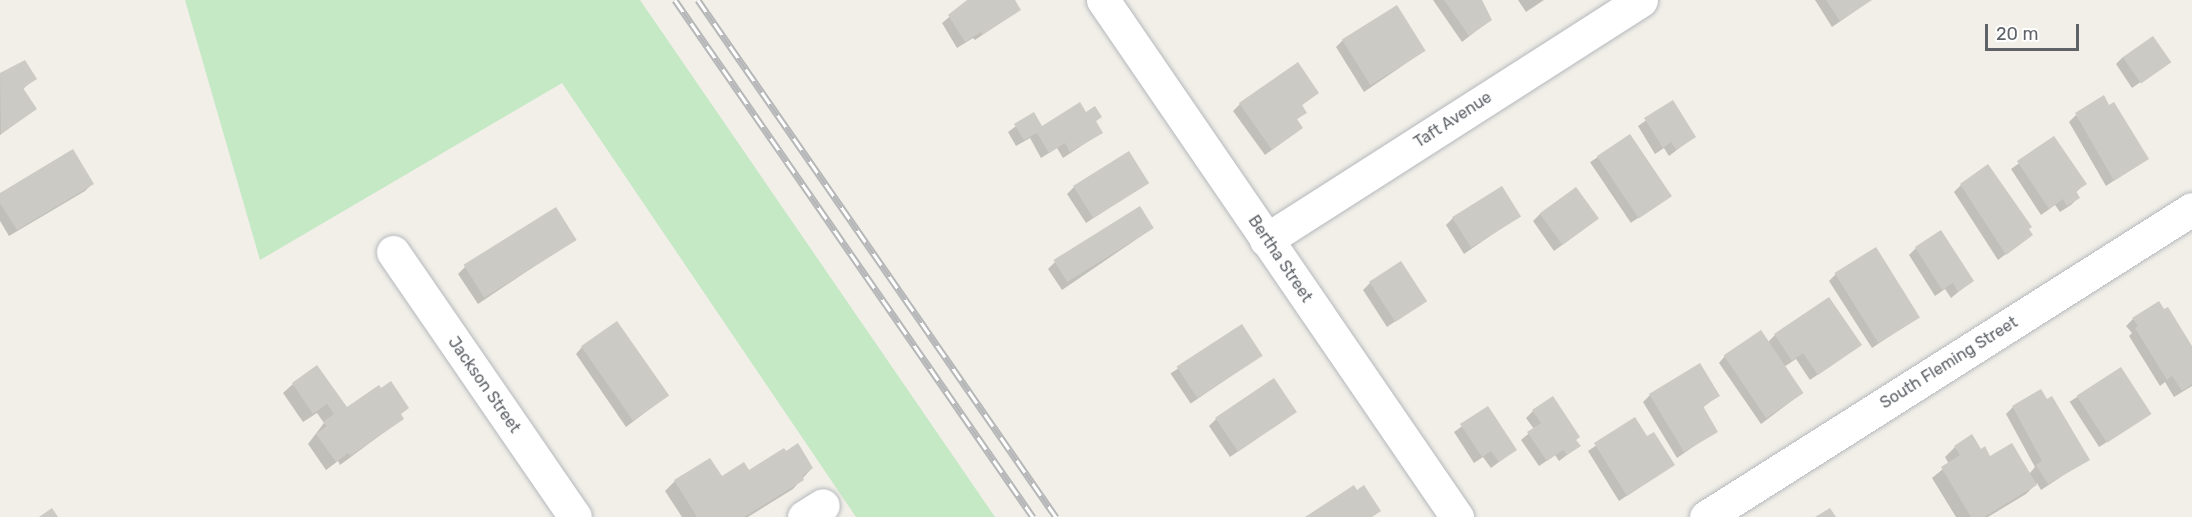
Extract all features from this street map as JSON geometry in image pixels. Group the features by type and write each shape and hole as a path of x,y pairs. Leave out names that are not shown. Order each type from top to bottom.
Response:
{"street":[{"name":"Bertha Street","path":"1103,0 1457,517"},
{"name":"Taft Avenue","path":"1266,240 1641,0"},
{"name":"South Fleming Street","path":"1707,517 2192,209"},
{"name":"Jackson Street","path":"393,252 576,517"}],"green space":[{"path":"185,0 640,0 995,517 856,517 562,83 260,260"}],"building":[{"path":"967,0 1015,0 1021,10 982,35 981,32 965,42 948,15"},
{"path":"1444,0 1482,0 1492,20 1469,36"},
{"path":"1826,0 1872,0 1840,21"},
{"path":"1397,5 1426,51 1370,85 1342,39"},
{"path":"2153,36 2171,62 2141,83 2123,57"},
{"path":"25,60 37,79 23,88 37,109 1,134 0,73"},
{"path":"1298,62 1319,93 1302,105 1307,113 1297,119 1303,128 1272,150 1239,103"},
{"path":"2104,95 2109,105 2114,102 2149,159 2114,181 2075,113"},
{"path":"1673,100 1696,137 1676,150 1671,142 1663,148 1644,118"},
{"path":"1080,102 1086,112 1095,106 1102,117 1096,121 1103,133 1070,152 1065,143 1049,153 1037,133 1024,140 1014,124 1034,112 1042,126"},
{"path":"1630,134 1672,196 1639,219 1597,156"},
{"path":"2054,136 2087,184 2076,191 2080,198 2067,206 2063,199 2049,209 2017,161"},
{"path":"73,149 94,184 17,230 0,203 0,193"},
{"path":"1129,151 1149,183 1093,218 1073,186"},
{"path":"1988,164 2032,227 2029,229 2033,235 2006,255 1960,184"},
{"path":"1502,186 1521,217 1471,248 1452,217"},
{"path":"1576,187 1599,219 1563,245 1540,213"},
{"path":"1140,206 1154,228 1067,282 1053,260"},
{"path":"556,207 577,240 484,298 464,265"},
{"path":"1941,230 1974,281 1958,292 1953,283 1942,290 1915,247"},
{"path":"1876,247 1920,317 1878,343 1834,273"},
{"path":"1401,261 1427,301 1395,322 1369,282"},
{"path":"1829,297 1862,345 1818,375 1803,353 1792,361 1774,334"},
{"path":"2159,301 2164,309 2168,307 2192,346 2192,384 2182,391 2172,376 2167,380 2135,328 2138,326 2132,318"},
{"path":"617,321 669,396 633,421 581,346"},
{"path":"1242,324 1263,356 1197,398 1177,366"},
{"path":"1761,330 1803,393 1766,418 1724,355"},
{"path":"1700,363 1720,396 1703,406 1718,432 1684,452 1649,394"},
{"path":"317,365 347,407 379,385 381,388 391,381 409,408 401,414 404,419 350,456 348,453 336,462 316,434 327,426 323,422 334,414 327,404 313,414 292,383"},
{"path":"2121,367 2151,414 2107,443 2077,396"},
{"path":"1274,378 1297,412 1238,452 1215,418"},
{"path":"2041,389 2047,399 2052,396 2090,460 2048,484 2036,465 2042,461 2012,406"},
{"path":"1553,396 1580,437 1576,440 1581,446 1567,455 1563,450 1547,461 1527,432 1541,423 1532,410"},
{"path":"1488,406 1517,450 1499,462 1491,451 1482,457 1460,424"},
{"path":"1635,417 1647,436 1654,432 1675,465 1627,496 1594,443"},
{"path":"1972,434 1981,449 1985,446 1990,456 2012,443 2037,485 1984,517 1971,517 1941,467 1960,455 1954,446"},
{"path":"798,443 813,468 802,476 804,480 744,517 697,517 674,480 710,458 722,476 744,462 749,470 784,448 786,451"},
{"path":"1354,485 1357,490 1364,485 1381,511 1372,517 1305,517"},
{"path":"52,508 58,517 39,517"},
{"path":"1830,508 1836,517 1815,517"}],"railway":[{"path":"675,0 1033,517"},
{"path":"698,0 1056,517"}]}
